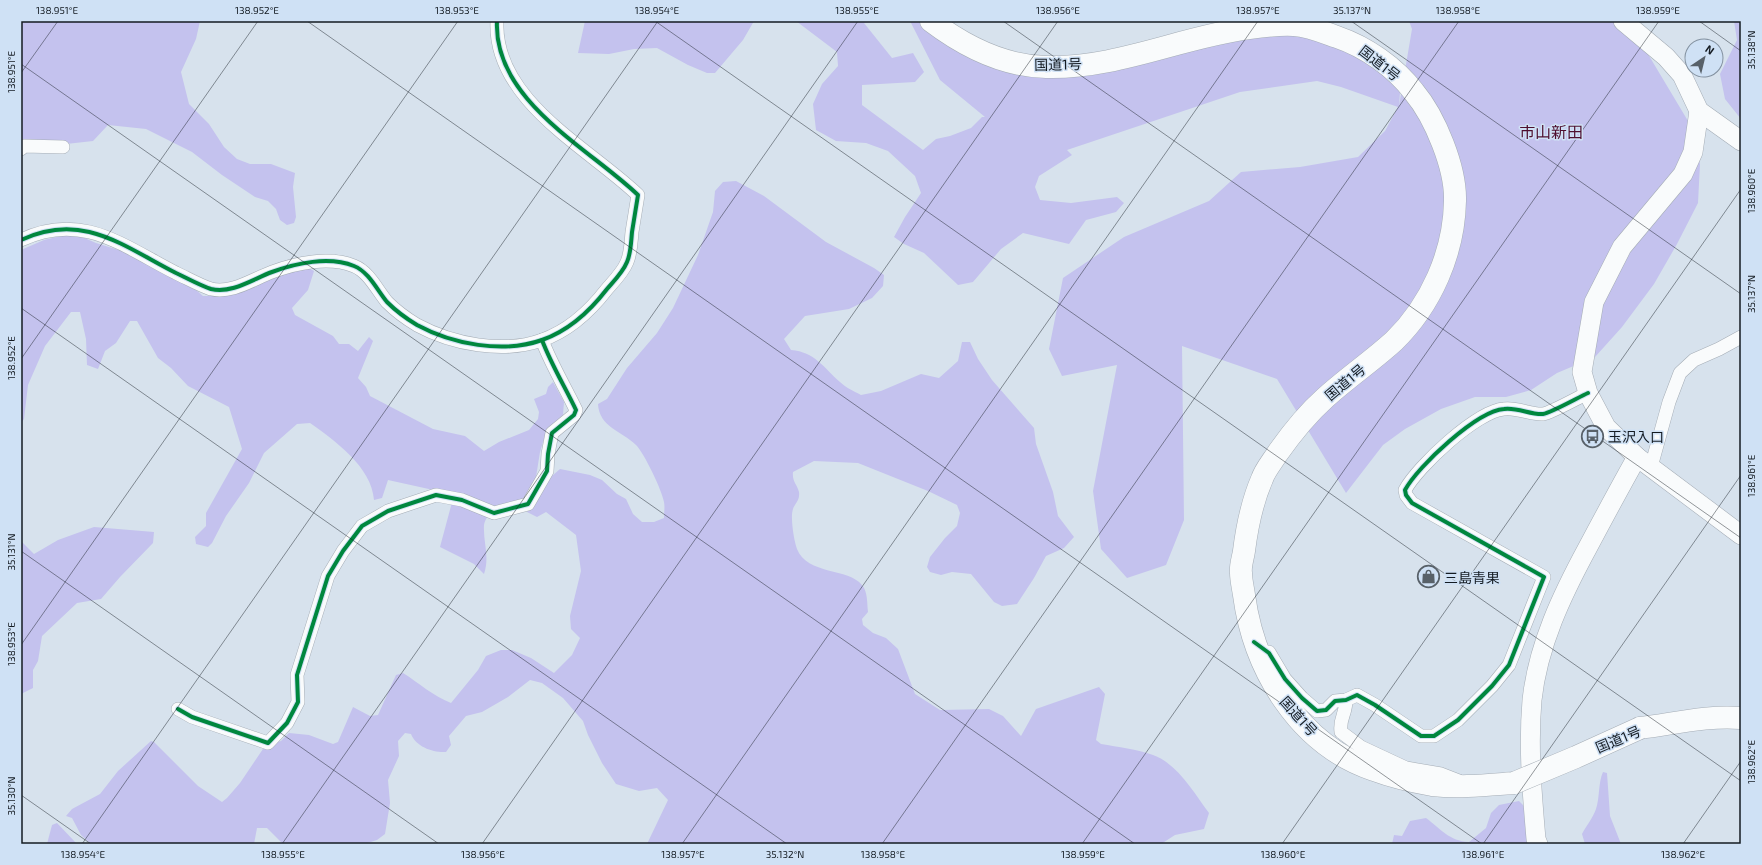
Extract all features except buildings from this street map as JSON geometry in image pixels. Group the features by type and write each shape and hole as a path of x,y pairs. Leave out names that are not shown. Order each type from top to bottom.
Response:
{"highway":[{"name":"国道1号","path":"931,21 951,36 973,49 1024,65 1046,67 1114,61 1227,31 1270,25 1292,25 1310,28 1348,40 1366,50 1384,63 1414,90 1434,121 1448,159 1455,198 1452,236 1442,267 1420,309 1395,340 1322,400 1289,437 1262,477 1247,524 1240,572 1246,615 1254,642 1283,702 1301,722 1322,741 1351,760 1374,770 1431,785 1471,786 1514,783 1640,728 1698,720 1729,717 1741,718"}],"street":[{"path":"21,240 37,233 62,229 96,232 123,244 211,289 227,290 290,265 340,262 355,267 365,274 388,302 417,325 446,338 472,345 495,347 520,345 542,340 562,331 583,315 598,300 627,262 638,195 620,178 547,121 536,109 509,72 504,62 497,39 497,21"},
{"path":"1625,22 1666,57 1682,75 1699,111 1741,141"},
{"path":"1699,111 1693,152 1683,174 1622,247 1594,302 1582,372 1588,393 1606,427 1644,462 1741,535"},
{"path":"21,149 24,146 63,147"},
{"path":"1538,844 1536,839 1530,759 1532,699 1547,633 1570,581 1644,462 1680,374 1694,360 1720,349 1741,337"},
{"path":"178,709 192,717 268,743 287,723 298,702 297,675 328,576 343,551 362,526 388,510 436,495 462,500 494,513 528,504 547,471 548,454 552,433 574,415 576,410 549,358 542,340"},
{"path":"1254,642 1269,653 1285,679 1316,711 1326,710 1335,701 1346,700 1358,695 1375,704 1421,736 1434,736 1458,720 1492,686 1509,665 1544,577 1412,503 1406,495 1405,490 1411,479 1460,432 1486,414 1505,408 1544,414 1588,393"},
{"path":"1346,700 1346,710 1340,723 1341,732 1361,747 1406,768 1442,774 1471,786"}],"shaded area":[{"path":"21,21 200,21 196,39 181,72 189,104 209,124 224,147 237,159 250,164 271,164 295,173 293,187 296,217 294,223 287,225 280,220 276,209 268,201 255,197 222,175 192,152 146,129 108,125 93,141 21,149"},
{"path":"585,21 754,21 743,40 715,73 707,73 688,65 657,48 634,49 609,54 578,53"},
{"path":"796,21 878,21 864,23 892,58 913,53 924,72 915,82 862,85 862,105 923,150 936,139 950,136 971,128 982,117 985,117 940,80 910,21 917,21 1006,66 1037,70 1264,26 1341,38 1401,78 1399,106 1412,29 1409,21 1622,21 1633,29 1691,126 1700,164 1698,203 1654,284 1622,327 1595,357 1557,373 1531,390 1506,397 1475,397 1441,409 1405,429 1383,445 1346,493 1277,379 1182,346 1184,520 1166,565 1127,578 1101,549 1093,491 1117,365 1062,376 1049,349 1063,278 1124,237 1209,201 1241,172 1300,167 1358,157 1385,131 1398,107 1341,87 1317,81 1240,92 1067,150 1072,155 1039,176 1035,187 1040,200 1071,203 1117,197 1124,203 1116,212 1086,220 1069,244 1023,233 1001,249 973,282 958,285 924,253 904,244 894,237 921,193 915,176 888,151 866,143 836,141 816,130 813,104 822,84 838,66 837,52"},
{"path":"1734,21 1741,21 1741,119 1725,99 1721,78 1724,78 1724,66 1737,40"},
{"path":"736,181 764,196 826,242 884,275 883,286 872,298 849,309 805,316 784,339 791,350 799,351 813,357 847,388 861,395 881,391 921,374 939,378 958,361 962,342 970,342 978,359 992,380 1034,428 1036,444 1053,492 1058,516 1074,537 1064,548 1046,556 1017,604 1002,606 994,602 971,574 952,572 941,575 930,572 927,567 930,557 957,526 960,513 957,505 928,491 858,463 814,461 793,472 793,478 799,495 792,513 793,529 797,549 802,557 819,567 848,576 862,585 866,595 868,612 862,619 863,625 873,633 886,638 898,649 915,694 940,710 989,709 1003,716 1021,736 1036,709 1099,687 1105,694 1096,740 1101,744 1127,748 1153,755 1170,765 1185,780 1209,813 1204,829 1175,835 1161,844 647,844 668,800 657,788 639,791 616,784 602,763 588,735 583,721 563,698 542,683 530,680 508,697 482,712 466,716 449,736 451,745 446,752 431,750 421,746 413,739 411,734 405,733 398,741 399,756 388,780 390,803 385,834 377,840 364,844 283,844 267,828 257,828 254,844 91,844 81,835 72,818 66,816 72,809 100,794 118,771 151,741 154,742 198,786 222,802 240,783 265,746 281,741 289,733 309,735 333,744 338,742 353,707 370,716 378,715 396,675 403,673 432,693 451,703 478,670 486,656 501,650 512,650 531,658 554,673 572,655 580,638 571,629 570,616 581,571 576,535 546,512 537,517 527,512 545,482 560,469 590,475 602,480 617,494 626,499 633,514 642,522 654,522 664,518 663,496 648,463 636,445 612,428 602,418 599,412 598,404 607,399 627,368 657,333 673,308 698,255 713,212 715,191 723,182"},
{"path":"73,233 96,243 135,255 189,284 203,296 214,296 307,267 314,271 308,290 292,308 295,315 333,336 339,344 349,344 358,351 369,337 373,341 358,378 366,387 370,396 433,429 465,436 484,451 499,442 529,430 538,419 539,412 534,399 546,394 548,387 553,382 564,402 563,415 547,429 540,452 536,477 526,499 507,503 494,508 486,520 484,525 486,567 484,574 474,564 440,547 451,506 447,493 388,480 382,498 374,500 372,488 367,476 359,466 340,446 310,423 297,424 264,453 249,483 226,516 212,543 208,547 196,544 195,537 206,526 206,513 242,449 229,407 188,386 171,368 158,358 137,321 130,321 116,343 105,351 98,369 87,365 86,339 80,312 71,312 45,346 28,385 24,419 21,423 21,250 44,240"},
{"path":"94,527 154,532 153,543 101,599 77,603 42,636 38,661 33,670 33,688 21,694 21,541 34,554 58,540"},
{"path":"1603,772 1607,773 1610,816 1621,844 1585,844 1582,834 1596,809 1600,781"},
{"path":"1519,801 1524,806 1530,844 1392,844 1394,835 1402,836 1410,821 1426,818 1451,837 1469,842 1486,828 1491,813 1499,805"},
{"path":"57,823 77,844 47,844 52,825"}],"cycle path":[{"path":"21,240 43,232 64,229 83,231 120,243 176,273 211,289 219,290 235,288 272,272 291,266 313,262 334,261 354,266 364,272 387,302 405,317 431,332 462,342 495,346 527,344 552,336 570,326 586,312 625,266 630,251 638,195 548,120 527,98 510,75 500,49 497,21"},
{"path":"178,709 192,717 268,743 287,723 298,702 297,675 328,576 343,551 362,526 388,511 436,495 462,500 494,513 528,504 547,471 548,454 552,433 574,415 576,410 542,340"},
{"path":"1254,642 1269,653 1285,679 1302,698 1317,711 1326,710 1335,701 1346,700 1357,695 1375,705 1421,736 1434,736 1458,720 1492,686 1509,665 1544,577 1412,503 1406,495 1405,490 1435,454 1464,429 1479,419 1493,412 1504,409 1514,409 1543,414 1588,393"}],"place":[{"name":"玉沢入口","path":"1593,436"},
{"name":"三島青果","path":"1429,577"}],"district":[{"name":"市山新田","path":"1551,131"}]}
